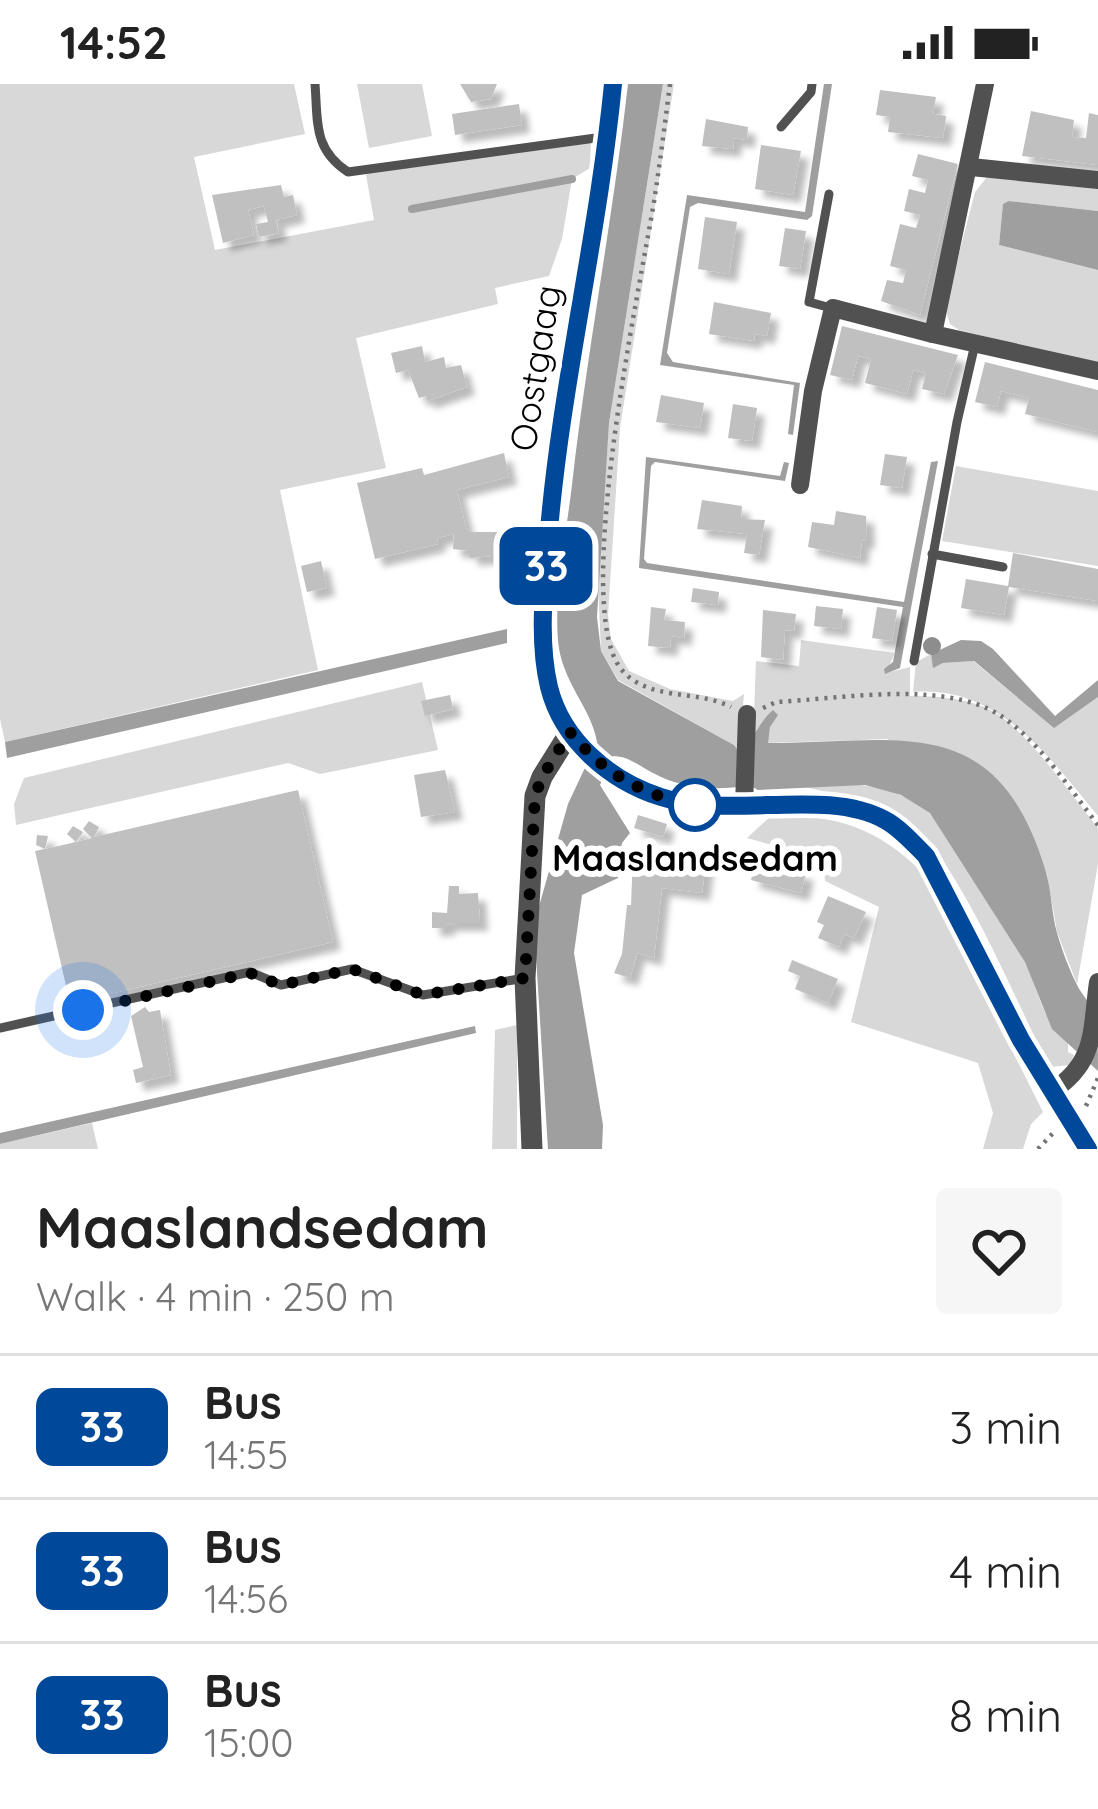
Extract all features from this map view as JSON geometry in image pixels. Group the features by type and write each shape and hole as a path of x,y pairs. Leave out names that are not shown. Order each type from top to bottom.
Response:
{"main road":[{"name":"Oostgaag","path":"613,84 557,453 544,599 544,659 550,692 570,732 618,778 676,801 836,806 886,820 905,835 926,856 1051,1092 1088,1149"}],"street":[{"path":"933,334 985,84"},
{"path":"970,166 1098,180"},
{"path":"800,485 813,391 832,308 1098,371"},
{"path":"744,803 747,714"},
{"path":"532,1149 525,978 535,796 570,732"},
{"path":"1051,1092 1067,1082 1086,1059 1097,990"}],"lane":[{"path":"315,84 319,140 330,160 348,172 608,136"},
{"path":"781,127 811,92 812,84"},
{"path":"830,194 809,302 832,308"},
{"path":"914,661 975,344"},
{"path":"932,554 1003,567"},
{"path":"0,1028 250,973 281,985 352,969 423,995 525,978"}],"path":[{"path":"670,84 615,421 603,603 607,638 618,665 635,681 669,694 716,699 747,714 776,702 912,694 962,698 1001,716 1046,758 1098,825"}],"shaded area":[{"path":"0,84 294,84 305,134 194,157 215,250 374,220 366,175 375,169 591,138 590,168 572,179 562,239 549,276 495,288 498,304 356,338 386,468 280,490 318,670 5,742 0,719"},
{"path":"357,84 422,84 432,136 369,148"},
{"path":"628,84 663,84 609,423 597,617 601,651 618,681 739,752 773,710 778,715 768,743 860,740 938,746 971,759 1000,782 1024,818 1045,869 1063,953 1096,1016 1098,1071 1052,1029 1025,962 930,813 901,795 865,785 703,788 680,784 613,756 600,785 630,833 622,843 618,878 582,895 574,953 603,1125 602,1149 548,1149 534,924 568,804 597,742 561,656 559,583"},
{"path":"663,84 674,84 620,428 608,615 611,639 629,671 670,689 733,701 744,694 739,753 734,745 618,680 601,651 598,582 609,423"},
{"path":"824,84 832,84 812,216 807,220 698,203 690,207 667,353 673,362 800,383 793,435 788,434 794,385 660,365 687,195 805,212"},
{"path":"986,178 1098,189 1098,211 1009,201 1003,205 999,245 1098,270 1098,365 950,324 945,308 975,192"},
{"path":"1003,204 1098,211 1098,270 999,245"},
{"path":"646,457 780,476 784,462 789,463 785,481 655,462 651,466 647,563 904,602 931,462 938,461 900,668 885,674 884,669 893,662 903,607 639,568"},
{"path":"956,466 1098,491 1098,566 942,541"},
{"path":"507,629 507,643 7,758 5,742"},
{"path":"801,640 895,653 886,673 910,667 910,696 963,701 992,711 1019,732 1062,782 1098,828 1098,864 1077,984 1057,932 1047,874 887,739 767,743 770,727 753,741 756,661 799,666"},
{"path":"961,640 981,641 993,649 1055,716 1098,680 1098,697 1054,728 974,661 933,668 931,654"},
{"path":"931,654 934,667 973,661 1054,727 1098,697 1098,816 1041,749 996,713 944,693 913,692 916,662"},
{"path":"422,682 438,750 320,774 288,763 16,825 14,804 24,778"},
{"path":"841,783 899,795 939,822 1017,948 1047,1016 1068,1042 1068,1052 1074,1055 1070,1065 1051,1067 1045,1059 983,930 925,837 881,807 800,786"},
{"path":"773,814 855,827 889,844 923,873 1043,1112 1031,1124 1023,1149 983,1149 993,1113 978,1063 851,1022 879,907 825,881 823,859 747,838"},
{"path":"517,1025 517,1149 492,1149 495,1030"},
{"path":"475,1026 476,1033 0,1144 0,1133"},
{"path":"92,1123 98,1149 0,1149 0,1144"}],"building":[{"path":"460,84 497,84 491,99 471,102"},
{"path":"880,90 936,97 933,114 946,116 943,138 888,132 890,117 876,115"},
{"path":"519,104 522,125 455,135 452,114"},
{"path":"1031,111 1074,120 1072,137 1086,138 1089,113 1098,115 1098,165 1022,156"},
{"path":"706,119 748,127 747,140 734,138 733,149 702,146"},
{"path":"761,145 801,151 793,195 755,189"},
{"path":"918,154 958,164 920,315 881,301 887,280 903,283 906,270 890,266 900,224 916,228 920,215 904,211 909,189 925,193 928,180 912,176"},
{"path":"281,185 284,197 293,195 297,215 276,220 279,233 259,237 256,224 268,222 264,206 248,210 254,235 223,243 212,195"},
{"path":"705,217 737,222 729,274 698,269"},
{"path":"785,228 806,231 800,269 779,266"},
{"path":"714,302 771,313 767,336 755,334 754,341 709,334"},
{"path":"842,326 958,355 944,394 922,389 926,373 913,370 907,394 865,383 871,359 858,356 852,380 830,375"},
{"path":"422,346 425,362 444,357 446,368 461,365 467,387 427,401 426,396 419,398 408,370 396,373 391,353"},
{"path":"985,362 1098,390 1098,432 1025,414 1029,398 1001,391 997,407 975,402"},
{"path":"661,395 704,403 700,428 656,422"},
{"path":"733,404 757,408 752,441 728,438"},
{"path":"504,453 509,477 457,490 467,532 503,532 501,555 470,558 470,551 453,549 454,534 437,538 438,544 375,559 357,483 422,468 424,475"},
{"path":"885,454 907,457 902,488 880,485"},
{"path":"702,500 742,506 741,519 765,520 759,555 744,553 747,534 697,529"},
{"path":"836,511 866,516 867,541 862,540 860,558 808,547 812,522 834,525"},
{"path":"1013,553 1098,569 1098,601 1009,587 1004,615 961,608 966,579 1008,586"},
{"path":"321,561 327,588 307,592 301,566"},
{"path":"693,588 719,592 718,605 691,602"},
{"path":"816,606 843,609 841,629 814,626"},
{"path":"651,607 666,609 664,620 685,622 684,638 671,636 670,648 648,646"},
{"path":"877,607 897,610 892,641 872,638"},
{"path":"763,610 796,614 794,631 785,630 783,660 761,657"},
{"path":"450,695 453,709 425,716 421,701"},
{"path":"445,770 455,812 421,817 414,775"},
{"path":"298,790 333,942 70,1003 35,851 92,838 83,829 89,821 99,827 94,837"},
{"path":"638,815 667,824 663,837 634,828"},
{"path":"73,826 83,832 76,842 67,834"},
{"path":"37,835 48,836 45,849 36,845"},
{"path":"633,855 706,863 702,893 662,888 654,958 637,953 630,978 614,973 622,954 627,905 631,905"},
{"path":"756,860 806,873 801,893 751,880"},
{"path":"449,886 459,886 459,894 478,893 480,923 432,928 432,912 447,913"},
{"path":"828,896 866,912 854,938 844,934 839,947 818,938 824,925 817,922"},
{"path":"792,960 838,979 828,1003 795,989 800,976 788,971"},
{"path":"145,1007 149,1012 160,1010 171,1075 136,1083 133,1070 143,1067 131,1016"}],"waterway":[{"path":"412,209 572,179"}],"bus line":[{"name":"33","path":"613,84 550,516 544,599 544,659 550,692 570,732 589,755 618,778 658,796 724,807 836,806 886,820 905,835 926,856 1021,1040 1088,1149"}],"place":[{"name":"Maaslandsedam","path":"695,805"}],"route":[{"path":"83,1010 250,973 281,985 352,969 423,995 525,978 535,796 570,732 618,778 658,796 695,805"}]}
